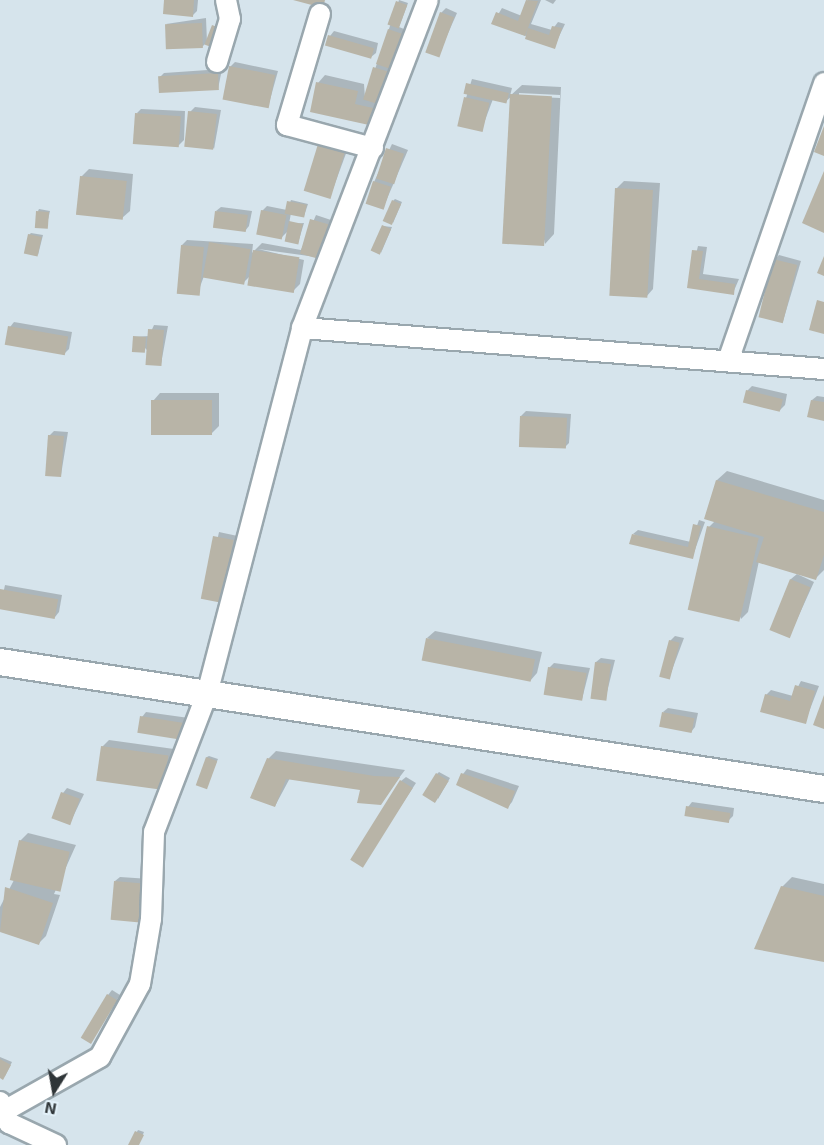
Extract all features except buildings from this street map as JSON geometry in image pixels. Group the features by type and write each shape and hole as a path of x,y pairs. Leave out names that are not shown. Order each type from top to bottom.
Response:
{"main road":[{"path":"0,662 824,789"}],"street":[{"path":"217,63 230,18 226,0"},
{"path":"56,1145 9,1124 3,1106 100,1057 140,984 151,919 154,832 207,694 302,328 428,0"},
{"path":"320,14 287,125 373,148"},
{"path":"729,358 824,83"},
{"path":"302,328 729,358 824,369"}]}
